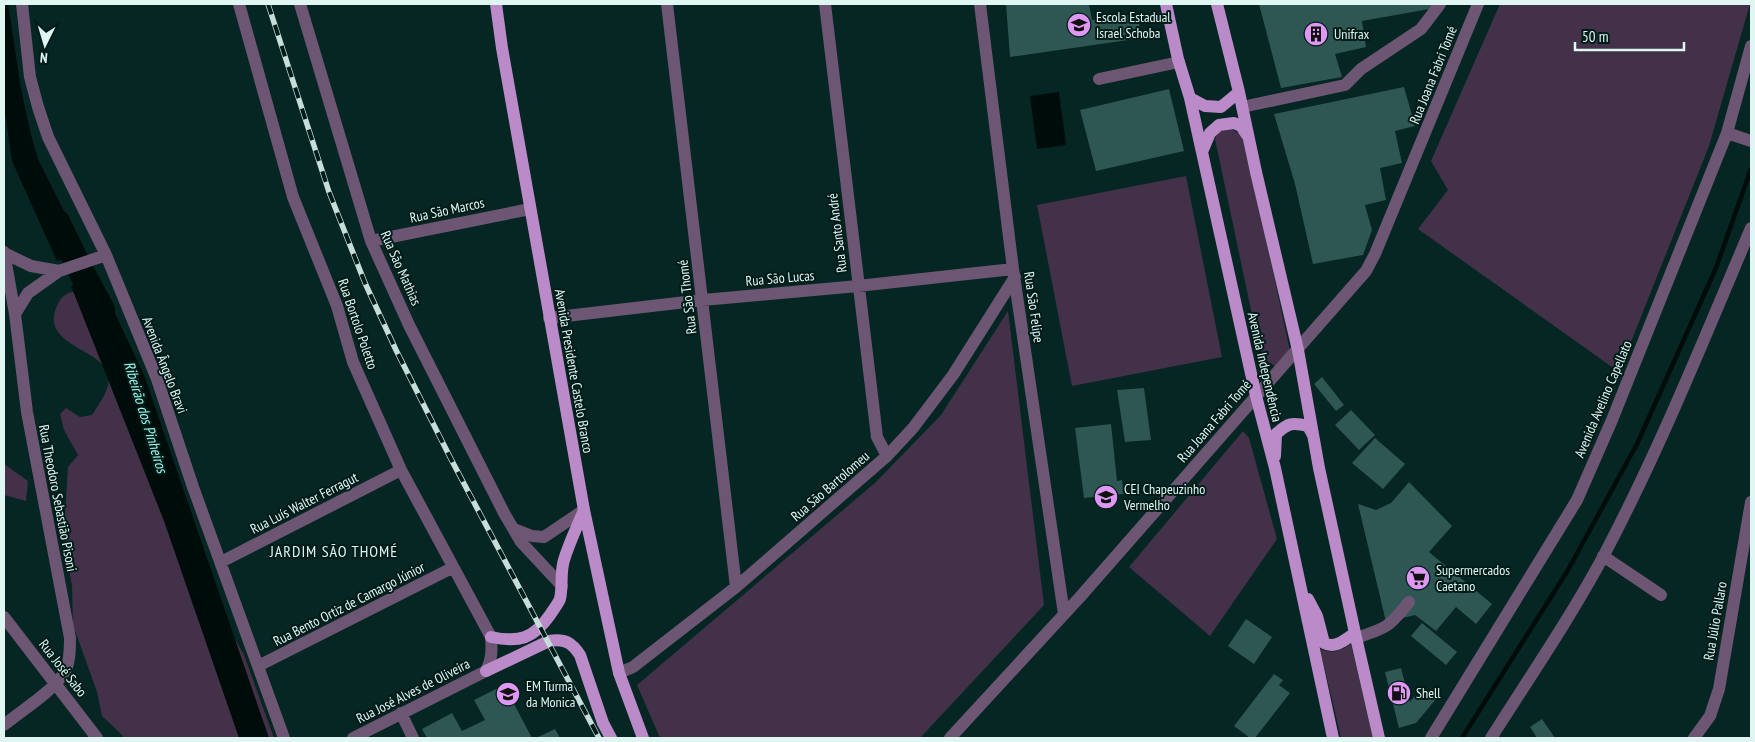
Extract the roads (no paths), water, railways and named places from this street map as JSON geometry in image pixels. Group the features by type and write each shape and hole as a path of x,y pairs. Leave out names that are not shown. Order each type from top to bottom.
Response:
{"main road":[{"name":"Avenida Presidente Castelo Branco","path":"496,4 502,48 584,510 619,673 644,738"},
{"name":"Avenida Independência","path":"1166,4 1179,62 1190,98 1256,396 1275,468 1333,738"},
{"path":"1217,4 1298,350 1313,435 1355,636 1379,738"},
{"path":"1190,98 1205,106 1221,107 1239,92"},
{"path":"1202,152 1210,133 1219,125 1234,123 1241,126 1248,137"},
{"path":"1275,468 1276,434 1287,424 1308,426 1313,435"},
{"path":"491,637 508,641 525,638 544,624 559,601 563,562 584,510"},
{"path":"1300,586 1310,601 1324,642 1329,646 1336,645 1355,636"},
{"path":"486,671 549,640 559,639 567,641 574,646 580,656 611,738"}],"street":[{"name":"Avenida Ângelo Bravi","path":"22,4 30,77 48,137 106,255 157,379 193,487 284,738"},
{"name":"Rua Bortolo Poletto","path":"239,4 293,197 337,306 353,362 401,470 452,568 491,637"},
{"name":"Rua São Mathias","path":"300,4 371,241 410,325 500,505 521,542 562,586"},
{"name":"Rua São Thomé","path":"667,4 736,587"},
{"name":"Rua Santo André","path":"824,4 877,437 887,456"},
{"name":"Rua São Felipe","path":"980,4 1014,273 1064,614"},
{"path":"1242,107 1344,85 1361,69 1421,29 1440,4"},
{"name":"Rua Joana Fabri Tomé","path":"950,738 1064,614 1366,271 1375,254 1478,4"},
{"name":"Avenida Avelino Capellato","path":"1431,738 1577,500 1612,420 1726,133 1751,46"},
{"path":"1099,79 1179,62"},
{"path":"1726,133 1751,141"},
{"name":"Rua São Marcos","path":"371,241 530,209"},
{"path":"1491,738 1576,604 1603,556 1660,439 1706,337 1751,228"},
{"path":"4,253 31,266 59,270"},
{"name":"Rua Theodoro Sebastião Pisoni","path":"4,253 15,314 27,412 70,638 70,650 65,672 56,683"},
{"path":"15,314 28,293 59,270 106,255"},
{"name":"Rua São Lucas","path":"549,318 703,300 1014,273"},
{"name":"Rua São Bartolomeu","path":"619,673 633,667 736,587 887,456 913,428 952,375 1014,273"},
{"name":"Rua Luís Walter Ferragut","path":"221,562 401,470"},
{"name":"Rua Júlio Pallaro","path":"1694,738 1710,716 1719,689 1751,502"},
{"path":"514,529 532,536 544,536 584,510"},
{"path":"1603,556 1661,595"},
{"name":"Rua Bento Ortiz de Camargo Júnior","path":"258,666 452,568"},
{"path":"1355,636 1382,630 1393,622 1409,602"},
{"name":"Rua José Sabo","path":"4,617 98,738"},
{"path":"486,671 492,656 491,637"},
{"name":"Rua José Alves de Oliveira","path":"353,738 486,671"},
{"path":"4,725 56,683"},
{"path":"400,713 412,738"}],"water":[{"path":"4,4 8,4 21,89 38,159 83,249 57,261 12,161 4,105"},
{"path":"1059,92 1066,145 1037,149 1030,96"},
{"path":"96,273 144,375 269,738 239,738 164,521 71,286"}],"waterway":[{"path":"1462,738 1568,570 1637,444 1716,268 1751,169"},
{"name":"Ribeirão dos Pinheiros","path":"57,222 102,310"}],"railway":[{"path":"268,4 329,192 365,283 396,350 452,461 599,738"}],"place":[{"name":"Escola Estadual Israel Schoba","path":"1079,25"},
{"name":"Unifrax","path":"1316,34"},
{"name":"CEI Chapeuzinho Vermelho","path":"1106,497"},
{"name":"Supermercados Caetano","path":"1418,578"},
{"name":"Shell","path":"1399,693"},
{"name":"EM Turma da Monica","path":"508,694"}],"district":[{"name":"JARDIM SÃO THOMÉ","path":"334,551"}]}
